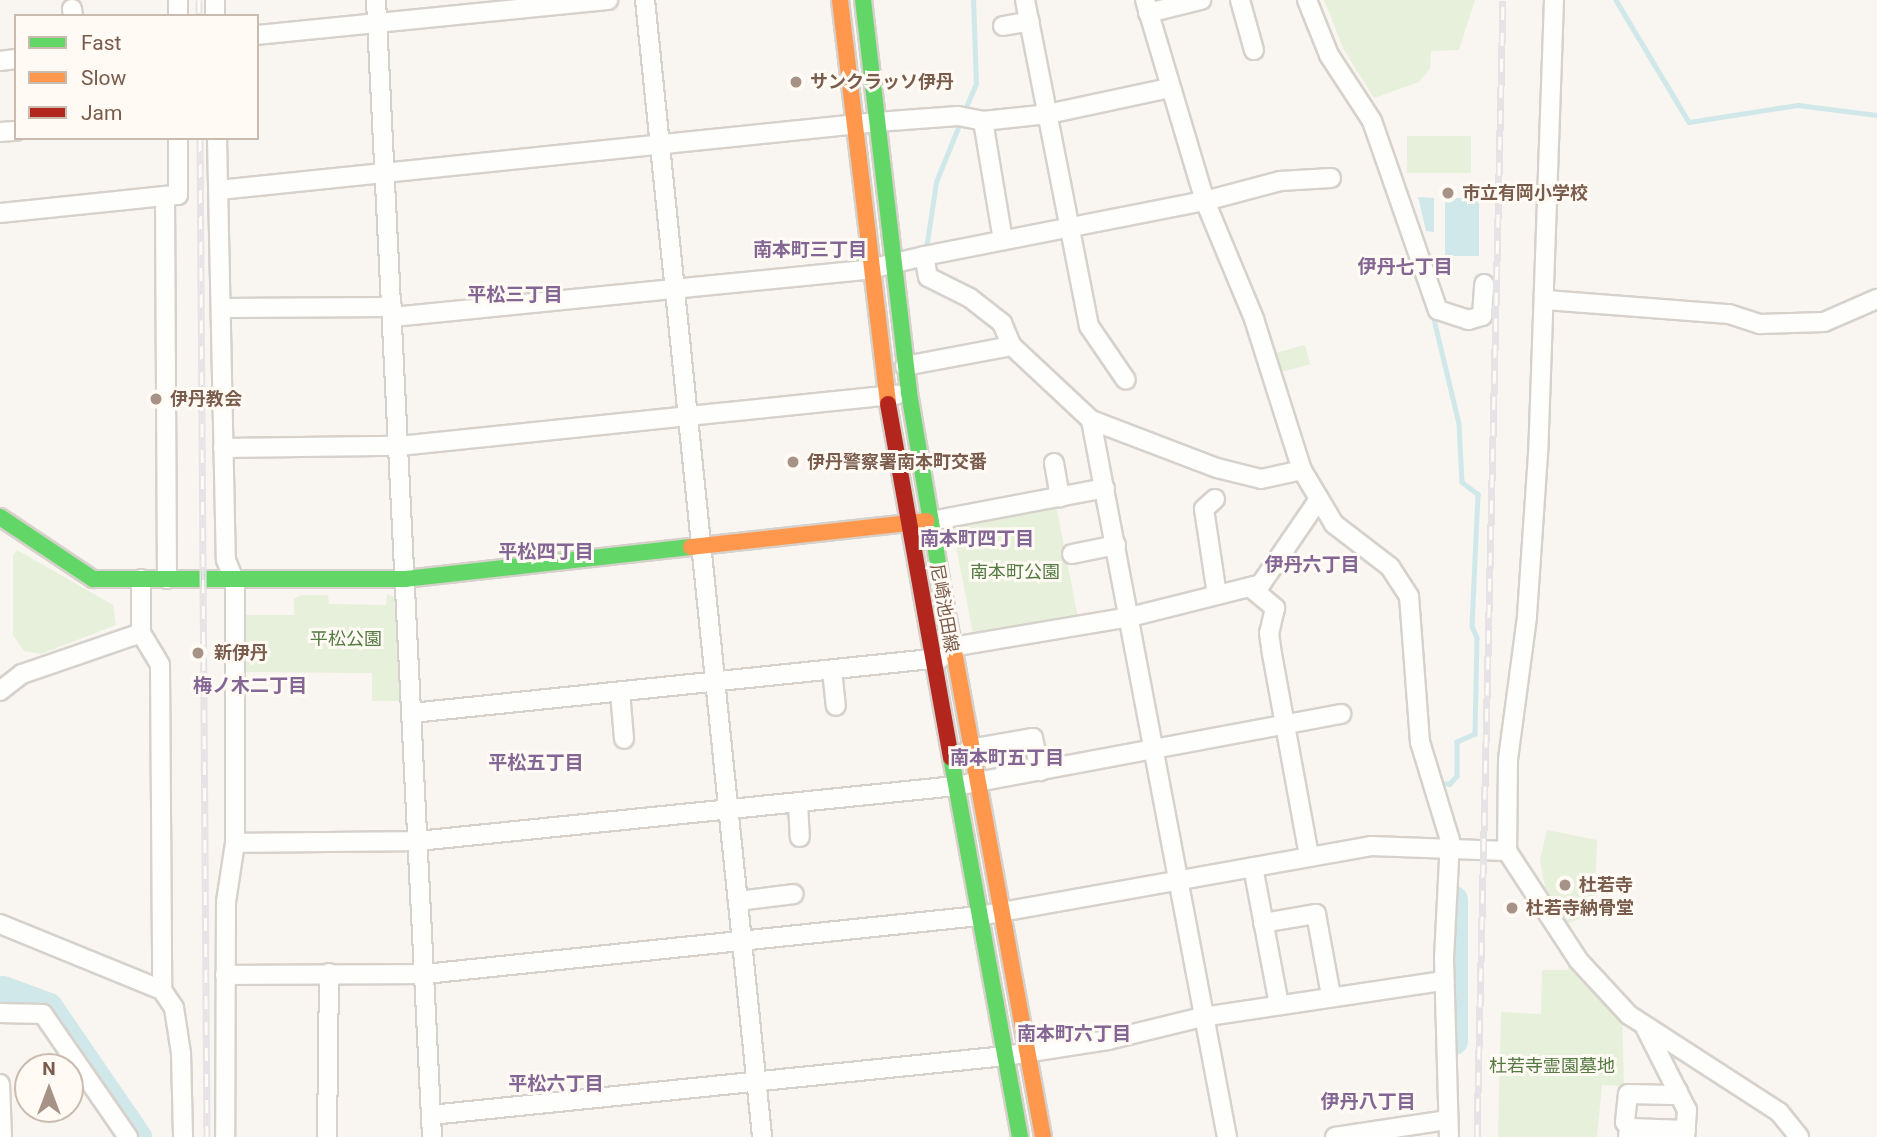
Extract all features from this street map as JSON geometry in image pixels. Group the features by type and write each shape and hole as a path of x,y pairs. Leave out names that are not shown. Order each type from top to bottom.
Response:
{"main road":[{"name":"尼崎池田線","path":"840,0 852,125 886,396 1020,1137"},
{"name":"尼崎池田線","path":"863,0 909,393 975,783 1042,1137"},
{"path":"0,517 27,539 93,579 235,582 405,579 701,550 931,521"}],"street":[{"path":"376,0 432,1137"},
{"path":"259,35 608,0"},
{"path":"645,0 762,1137"},
{"path":"1024,0 1089,326 1126,380"},
{"path":"1201,0 1146,6 1205,201 1254,319 1302,470 1334,524 1390,567 1409,596 1419,742 1450,840 1444,981 1448,1128 1335,1137"},
{"path":"1240,0 1254,50"},
{"path":"1307,0 1329,55 1372,121 1438,310 1468,320 1482,316 1484,284"},
{"path":"1554,0 1546,300 1527,617 1508,760 1507,851 1579,961 1646,1029 1779,1112 1800,1137"},
{"path":"1003,26 1030,21"},
{"path":"219,190 877,122 958,116 983,121 1048,114 1170,88"},
{"path":"983,121 1003,240"},
{"path":"0,213 178,195 178,140"},
{"path":"217,140 226,560 235,582 235,844 226,902 225,1137"},
{"path":"221,308 392,312 676,291 870,269 892,261 1205,201 1280,181 1331,178"},
{"path":"165,196 167,579"},
{"path":"924,256 928,277 970,298 1002,323 1012,346 1090,420 1217,468 1261,480 1302,470"},
{"path":"1546,300 1729,314 1760,324 1824,322 1877,299"},
{"path":"905,366 1012,346"},
{"path":"223,448 398,446 690,418 909,393"},
{"path":"1090,420 1130,617 1202,1017 1227,1137"},
{"path":"1054,463 1060,497"},
{"path":"931,521 1105,488"},
{"path":"1214,499 1204,509 1217,595"},
{"path":"412,713 933,659 953,651 1130,617 1261,584 1318,499"},
{"path":"1072,554 1116,545"},
{"path":"141,579 141,633 160,665 162,990 174,1008 181,1053 183,1137"},
{"path":"1250,587 1275,607 1269,633 1309,856"},
{"path":"0,691 22,674 141,633"},
{"path":"832,670 836,706"},
{"path":"620,692 624,739"},
{"path":"235,844 418,841 956,786 1341,714"},
{"path":"970,749 1033,738 1040,771"},
{"path":"798,803 800,837"},
{"path":"225,975 425,974 979,916 1371,846 1507,851"},
{"path":"1253,867 1279,1004"},
{"path":"738,901 794,894"},
{"path":"1264,923 1316,914 1331,996"},
{"path":"0,924 162,990"},
{"path":"327,1137 329,973"},
{"path":"431,1115 1005,1056 1108,1040 1202,1017 1444,981"},
{"path":"0,1013 44,1014 128,1137"},
{"path":"1646,1029 1678,1091 1687,1110 1686,1133 1629,1132 1625,1122 1628,1094 1671,1095 1678,1091"},
{"path":"0,1084 2,1137"}],"green space":[{"path":"1324,0 1475,0 1459,50 1431,51 1430,69 1419,82 1374,98 1344,50"},
{"path":"1407,136 1471,136 1471,173 1407,173"},
{"path":"1305,345 1310,364 1280,372 1275,353"},
{"name":"南本町公園","path":"1056,505 1078,620 974,640 952,525"},
{"path":"17,550 113,605 116,625 41,654 24,651 13,635 13,555"},
{"name":"平松公園","path":"387,594 399,599 400,701 372,701 372,673 246,672 246,615 294,615 294,599 301,595 328,595 329,604 386,605"},
{"name":"杜若寺","path":"1547,830 1597,840 1594,913 1564,925 1547,898 1540,860"},
{"name":"杜若寺霊園墓地","path":"1569,960 1622,1012 1624,1086 1602,1085 1597,1137 1498,1137 1501,1012 1541,1014 1542,970 1568,970"}],"water":[{"path":"1418,197 1434,198 1434,232 1426,231"},
{"path":"1445,198 1479,198 1479,256 1445,256"}],"waterway":[{"path":"964,112 976,84 973,0"},
{"path":"1616,0 1689,122 1798,105 1877,115"},
{"path":"926,249 936,182 961,120"},
{"path":"1433,315 1459,423 1462,482 1478,494 1472,626 1477,638 1475,734 1457,742 1457,776 1450,784 1441,784"},
{"path":"1454,900 1454,1041"},
{"path":"3,990 49,1007 138,1137"}],"railway":[{"path":"199,0 199,14"},
{"path":"1477,1137 1503,0"},
{"path":"200,140 207,1137"}],"traffic: fast":[{"path":"863,0 909,393 940,575"},
{"path":"0,517 93,579 405,579 691,547"},
{"path":"951,757 1020,1137"}],"traffic: slow":[{"path":"840,0 888,404"},
{"path":"691,547 927,521"},
{"path":"940,575 1043,1137"}],"traffic: jam":[{"path":"888,404 951,757"}],"place":[{"name":"サンクラッソ伊丹","path":"796,82"},
{"name":"市立有岡小学校","path":"1448,193"},
{"name":"伊丹教会","path":"156,399"},
{"name":"伊丹警察署南本町交番","path":"793,462"},
{"name":"新伊丹","path":"198,653"},
{"name":"杜若寺","path":"1565,885"},
{"name":"杜若寺納骨堂","path":"1512,908"}],"district":[{"name":"南本町三丁目","path":"810,250"},
{"name":"伊丹七丁目","path":"1405,267"},
{"name":"平松三丁目","path":"515,295"},
{"name":"南本町四丁目","path":"977,539"},
{"name":"平松四丁目","path":"546,552"},
{"name":"伊丹六丁目","path":"1312,565"},
{"name":"梅ノ木二丁目","path":"250,686"},
{"name":"南本町五丁目","path":"1007,758"},
{"name":"平松五丁目","path":"536,763"},
{"name":"南本町六丁目","path":"1074,1034"},
{"name":"平松六丁目","path":"556,1084"},
{"name":"伊丹八丁目","path":"1368,1102"}]}
